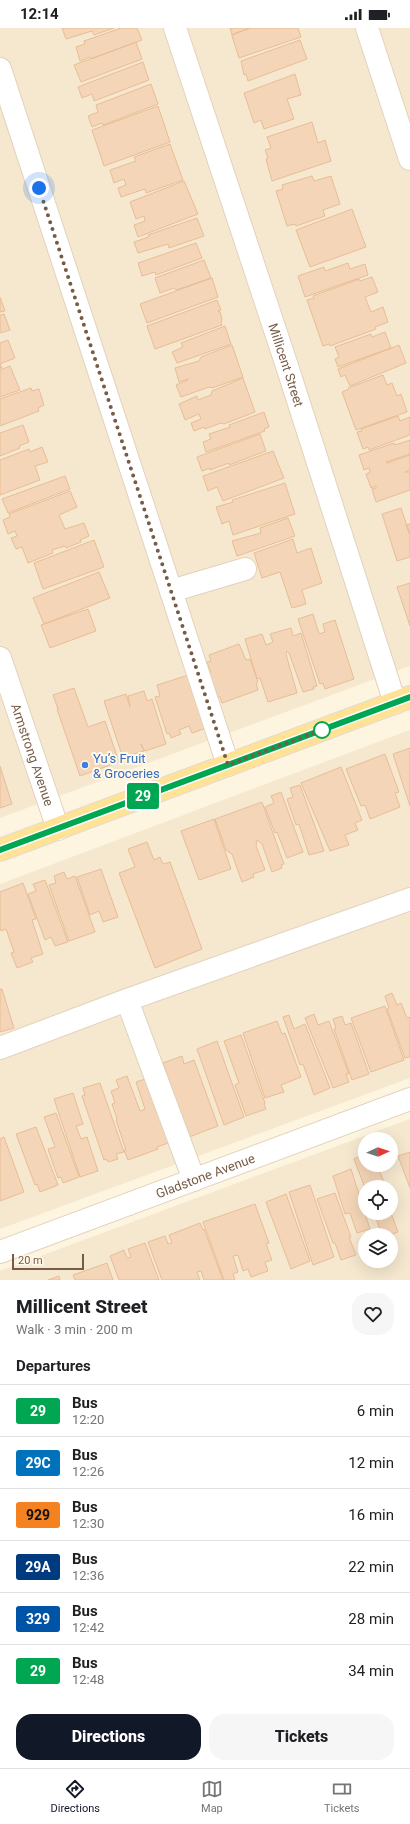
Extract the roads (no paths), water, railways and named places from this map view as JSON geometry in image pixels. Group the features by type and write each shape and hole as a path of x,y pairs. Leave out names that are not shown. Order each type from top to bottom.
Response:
{"main road":[{"path":"0,850 402,700"}],"street":[{"name":"Millicent Street","path":"175,28 283,355 402,700"},
{"path":"367,28 410,158"},
{"path":"0,69 228,765"},
{"path":"171,591 245,569"},
{"name":"Armstrong Avenue","path":"2,669 58,829"},
{"path":"0,1048 127,1000 410,899"},
{"path":"127,1000 194,1180"},
{"name":"Gladstone Avenue","path":"0,1252 410,1099"}],"place":[{"name":"Yu’s Fruit & Groceries","path":"85,765"}]}
